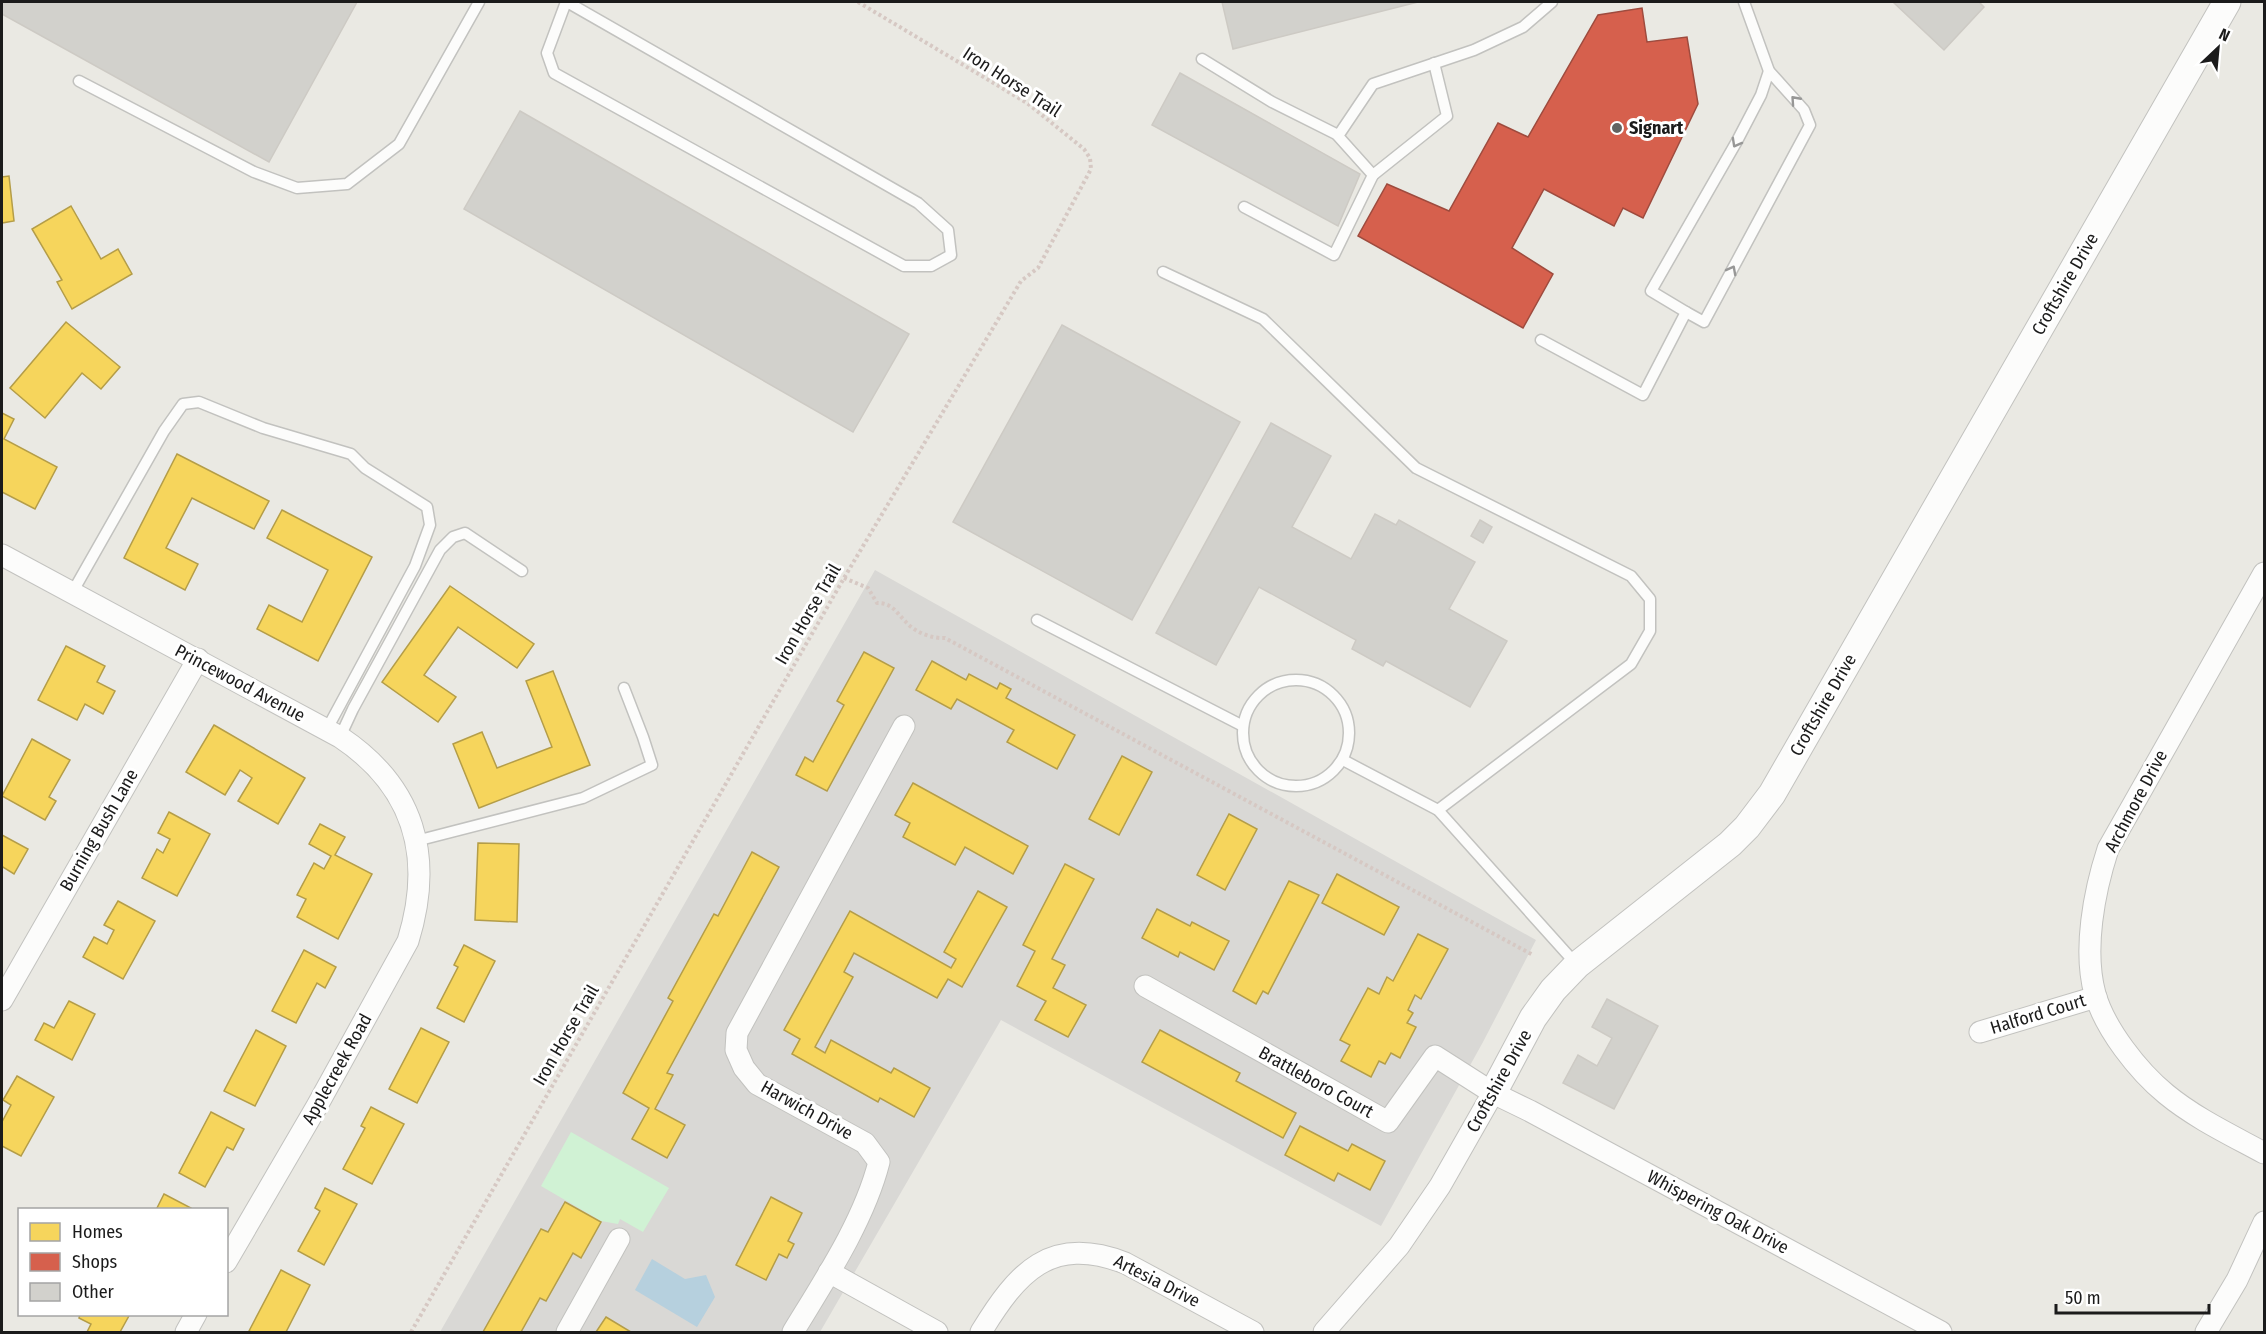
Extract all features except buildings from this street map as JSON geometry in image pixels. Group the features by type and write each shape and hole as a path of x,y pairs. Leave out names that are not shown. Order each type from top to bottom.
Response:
{"street":[{"name":"Croftshire Drive","path":"1324,1332 1399,1246 1440,1186 1533,1018 1553,990 1577,965 1730,844 1747,827 1772,794 2227,2"},
{"name":"Princewood Avenue","path":"2,555 198,659 333,733 359,750 378,768 394,790 409,818 420,866"},
{"name":"Archmore Drive","path":"2265,573 2108,849 2098,878 2092,909 2091,947 2096,997 2123,1047 2144,1073 2165,1094 2188,1111 2265,1153"},
{"name":"Burning Bush Lane","path":"2,1000 198,659"},
{"name":"Harwich Drive","path":"793,1332 829,1272 873,1187 879,1162 865,1143 757,1084 744,1068 736,1050 737,1034 904,726"},
{"name":"Applecreek Road","path":"228,1259 317,1106 408,941 416,915 420,889 420,866"},
{"name":"Brattleboro Court","path":"1145,986 1388,1122 1435,1056 1493,1093"},
{"name":"Halford Court","path":"1980,1032 2096,997"},
{"name":"Whispering Oak Drive","path":"1493,1093 1941,1332"},
{"path":"2206,1332 2236,1280 2265,1221"},
{"path":"567,1332 620,1239"},
{"name":"Artesia Drive","path":"981,1332 1002,1297 1039,1263 1060,1256 1083,1253 1107,1255 1125,1263 1253,1332"},
{"path":"829,1272 937,1332"},
{"path":"186,1332 195,1316"}],"lane":[{"path":"79,81 254,172 297,188 347,184 399,144 479,2"},
{"path":"566,2 918,203 948,230 951,255 931,267 904,266 554,74 547,53 566,2"},
{"path":"1338,135 1373,84 1474,50 1523,27 1552,2"},
{"path":"1744,2 1769,71 1804,110 1810,126 1704,322 1651,291 1737,141 1761,95 1769,71"},
{"path":"1202,59 1272,102 1338,135 1373,175"},
{"path":"1244,207 1334,255 1373,175 1447,116 1434,63"},
{"path":"1163,272 1263,320 1416,468 1631,576 1650,599 1650,631 1631,664 1438,810"},
{"path":"1541,340 1643,395 1686,312"},
{"path":"72,593 164,431 183,404 199,402 263,428 351,454 365,468 427,507 430,525 415,566 333,733"},
{"path":"333,733 353,709 440,550 453,537 465,533 522,571"},
{"path":"1037,620 1243,726"},
{"path":"1287,681 1305,681 1321,686 1335,696 1347,718 1349,744 1343,760 1331,774 1315,783 1297,787 1279,784 1263,775 1251,762 1244,745 1243,726 1248,710 1257,696 1271,686 1287,681"},
{"path":"416,841 583,798 652,765 624,688"},
{"path":"1343,760 1438,810 1577,965"}],"path":[{"name":"Iron Horse Trail","path":"411,1332 844,578 1020,281 1038,268 1091,169 1090,158 1084,149 1027,104 858,2"},
{"path":"844,578 868,588 877,603 884,603 898,610 906,623 933,639 945,638 1533,955"}],"shaded area":[{"path":"875,570 1536,940 1483,1042 1381,1226 1001,1020 820,1332 440,1332"}],"green space":[{"path":"571,1132 669,1188 643,1232 620,1219 618,1224 601,1221 541,1186"}],"water":[{"path":"652,1259 685,1279 706,1275 715,1297 697,1327 635,1290"}],"place":[{"name":"Signart","path":"1617,128"}]}
